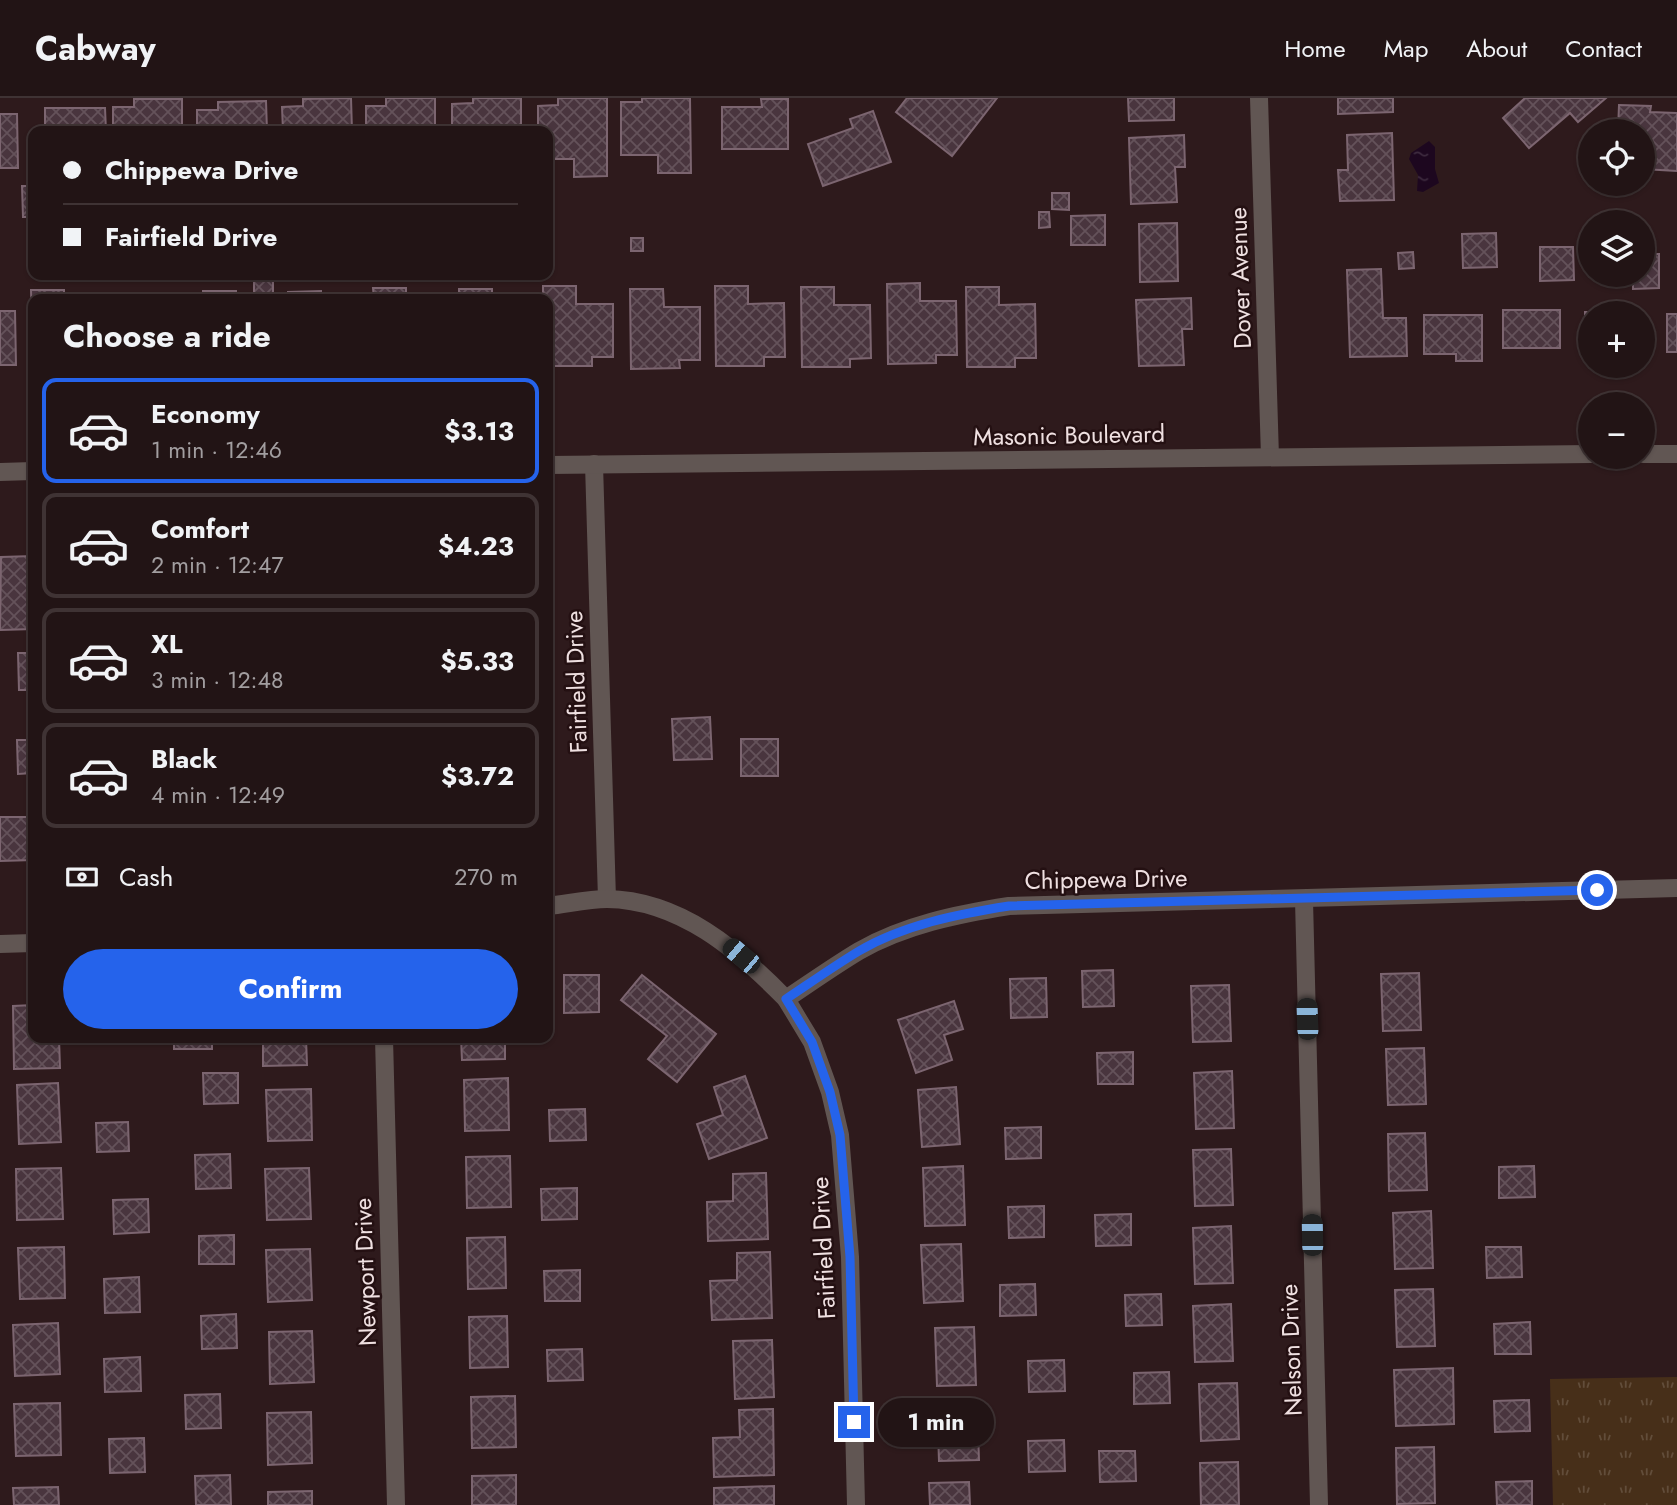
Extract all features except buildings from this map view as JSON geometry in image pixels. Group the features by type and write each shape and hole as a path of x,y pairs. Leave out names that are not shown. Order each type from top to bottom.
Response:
{"street":[{"name":"Dover Avenue","path":"1259,98 1270,457"},
{"name":"Masonic Boulevard","path":"553,465 1578,454"},
{"path":"1655,454 1677,454"},
{"name":"Fairfield Drive","path":"594,464 607,899"},
{"path":"0,472 28,471"},
{"name":"Chippewa Drive","path":"786,999 860,950 925,924 978,911 1069,903 1304,900 1677,888"},
{"path":"553,905 607,899 646,905 696,925 722,940 786,999"},
{"name":"Nelson Drive","path":"1304,900 1319,1505"},
{"path":"0,944 28,943"},
{"name":"Fairfield Drive","path":"786,999 812,1042 830,1092 840,1135 850,1257 856,1505"},
{"name":"Newport Drive","path":"384,1043 396,1505"}],"green space":[{"path":"1677,1377 1677,1505 1553,1505 1550,1379"}],"water":[{"path":"1429,141 1435,147 1435,169 1439,183 1423,192 1417,191 1418,175 1409,159 1411,153"}],"route":[{"path":"854,1422 850,1257 840,1135 830,1092 812,1042 786,999 860,950 885,939 950,917 1009,906 1597,890"}]}
